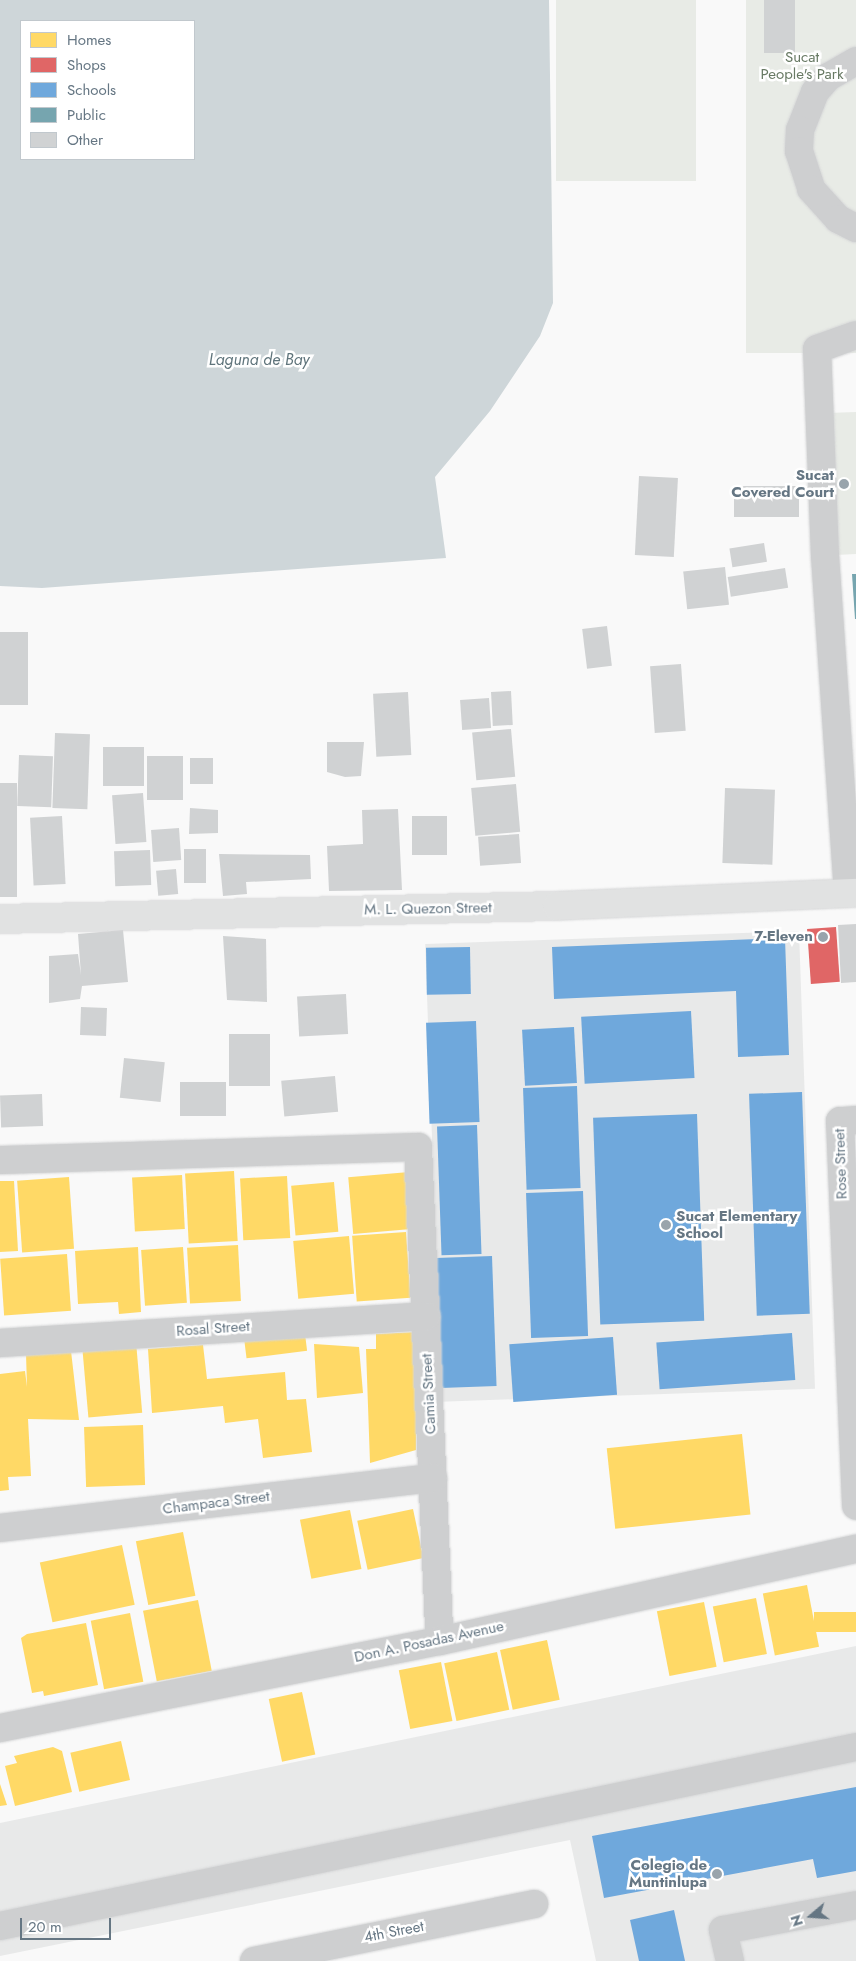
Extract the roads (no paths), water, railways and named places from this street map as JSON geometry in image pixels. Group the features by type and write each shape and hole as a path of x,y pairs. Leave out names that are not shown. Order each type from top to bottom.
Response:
{"main road":[{"name":"M. L. Quezon Street","path":"0,919 557,906 852,893"}],"street":[{"path":"856,61 828,77 815,92 800,130 800,150 811,189 838,219 856,228"},
{"path":"852,893 824,556 817,350 856,335"},
{"name":"Rose Street","path":"848,1120 856,1506"},
{"name":"Camia Street","path":"0,1160 418,1147 440,1641"},
{"name":"Rosal Street","path":"0,1343 426,1316"},
{"name":"Champaca Street","path":"0,1528 433,1478"},
{"name":"Don A. Posadas Avenue","path":"0,1728 440,1641 856,1549"},
{"path":"0,1926 856,1747"},
{"name":"4th Street","path":"254,1961 289,1957 534,1904"},
{"path":"730,1961 723,1930 856,1905"}],"water":[{"name":"Laguna de Bay","path":"0,0 549,0 553,303 540,336 490,411 435,477 446,558 42,588 0,586"}],"place":[{"name":"Sucat Covered Court","path":"844,484"},
{"name":"7-Eleven","path":"823,937"},
{"name":"Sucat Elementary School","path":"666,1225"},
{"name":"Colegio de Muntinlupa","path":"717,1874"}],"park label":[{"name":"Sucat People's Park","path":"802,66"}]}
